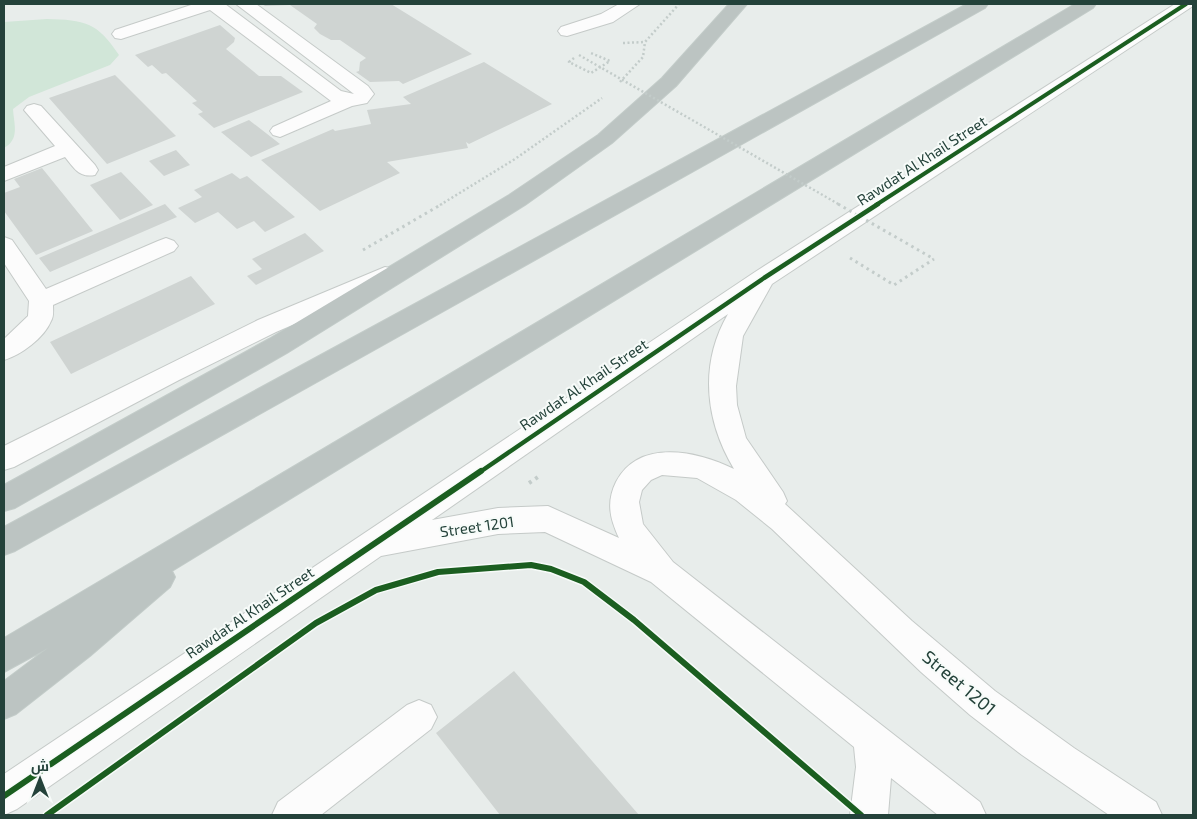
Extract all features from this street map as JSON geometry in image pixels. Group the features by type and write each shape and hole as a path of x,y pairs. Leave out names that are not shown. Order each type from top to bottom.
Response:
{"highway":[{"path":"4,499 278,346 517,200 604,139 669,82 738,4"},
{"path":"4,542 979,4"},
{"path":"4,656 225,521 1087,4"},
{"path":"4,702 78,645 225,521"}],"street":[{"path":"121,34 212,4 334,96 347,101"},
{"path":"245,4 363,92 360,99 347,101 280,131"},
{"path":"567,31 607,18 631,4"},
{"name":"Rawdat Al Khail Street","path":"4,796 764,278 1186,4"},
{"path":"34,110 87,170"},
{"path":"4,175 67,149"},
{"path":"4,245 40,301 40,319 18,342 4,351"},
{"path":"40,301 166,246"},
{"path":"4,459 170,373 266,326 409,265"},
{"name":"Street 1201","path":"764,278 733,328 725,356 720,387 724,421 744,464 793,528"},
{"name":"Street 1201","path":"967,815 662,572 631,533 625,516 623,502 629,484 641,471 659,464 680,464 708,470 741,488 793,528 934,663 1008,724 1143,815"},
{"name":"Street 1201","path":"371,546 498,521 548,519 662,572"},
{"path":"291,815 419,717"},
{"path":"869,815 874,767 871,740"}],"path":[{"path":"619,84 643,57 645,42"},
{"path":"588,52 610,61 591,73 569,62 579,56 934,259 894,286 848,256"},
{"path":"360,251 430,212 560,129 606,96"}],"green space":[{"path":"47,19 81,22 97,29 119,55 110,65 29,97 13,109 14,136 4,148 4,22"}],"building":[{"path":"262,4 391,4 472,54 403,84 399,81 370,82 356,72 359,71 360,62 366,58 340,40 331,40 320,34 314,28 317,24 290,5 265,6"},
{"path":"220,25 235,38 234,42 226,49 259,76 281,76 303,92 214,128 198,114 203,112 192,103 197,101 166,73 162,74 152,65 148,67 135,55"},
{"path":"484,62 552,104 469,144 466,142 468,148 387,162 400,173 320,211 261,160 333,129 335,131 371,124 367,110 411,104 403,97"},
{"path":"115,75 176,136 107,164 49,98"},
{"path":"249,120 280,144 251,157 221,132"},
{"path":"176,150 190,165 164,176 149,161"},
{"path":"42,168 93,231 36,255 4,211 4,193 20,187 14,179"},
{"path":"121,172 153,205 120,220 90,185"},
{"path":"232,173 240,179 247,176 295,217 265,232 254,221 237,229 218,212 195,223 178,208 202,197 194,190"},
{"path":"165,204 177,217 50,272 39,258"},
{"path":"305,233 324,251 256,285 247,276 262,269 252,259"},
{"path":"191,276 215,304 71,374 50,342"},
{"path":"514,671 639,815 500,815 436,733"}],"cycle path":[{"path":"4,796 764,278 1186,4"},
{"path":"47,815 316,623 376,590 438,572 531,565 551,569 584,582 634,620 861,815"}]}
